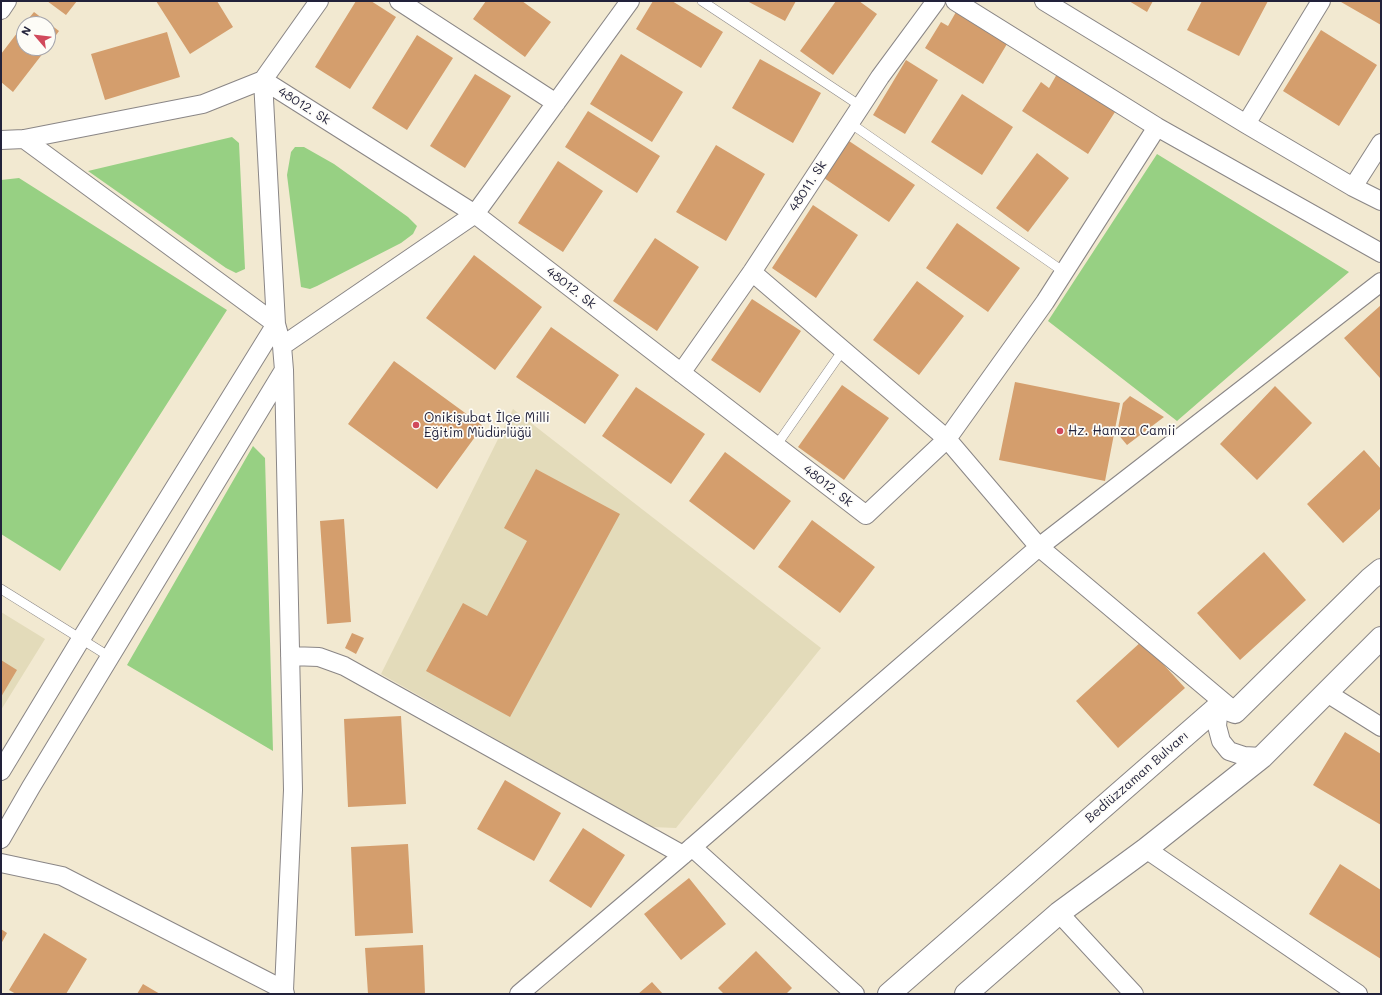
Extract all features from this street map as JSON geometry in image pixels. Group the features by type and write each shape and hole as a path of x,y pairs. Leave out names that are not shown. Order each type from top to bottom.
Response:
{"street":[{"path":"1,10 7,1"},
{"path":"1,140 24,139 203,104 263,80 319,1"},
{"path":"399,1 556,103"},
{"path":"282,346 475,214 630,1"},
{"name":"48011. Sk","path":"682,373 752,272 862,107 880,77 936,1"},
{"path":"955,1 1157,127 1381,253"},
{"path":"1044,1 1246,124 1353,187 1381,201"},
{"path":"1246,124 1321,1"},
{"path":"1,862 62,876 284,992 293,790 284,370 282,346 276,324 263,80"},
{"name":"48012. Sk","path":"263,80 475,214 866,515 947,439"},
{"path":"947,439 1045,302 1157,127"},
{"path":"24,139 276,324"},
{"path":"1353,187 1381,143"},
{"path":"752,272 947,439 1039,547 1227,709 1217,726 1220,741 1229,751 1244,756 1262,757"},
{"path":"519,994 688,851 1039,547 1381,282"},
{"path":"1,771 276,324"},
{"path":"1,839 284,370"},
{"name":"Bediüzzaman Bulvarı","path":"889,994 1227,709 1381,570"},
{"path":"966,994 1059,913 1146,849 1262,757 1381,638"},
{"path":"290,656 319,656 344,666 688,851 855,994"},
{"path":"1327,693 1381,727"},
{"path":"1146,849 1358,994"},
{"path":"1059,913 1134,994"}],"lane":[{"path":"702,1 862,107"},
{"path":"850,123 1064,272"},
{"path":"776,446 843,350"},
{"path":"1,589 110,657"}],"shaded area":[{"path":"513,409 821,648 676,828 651,827 381,674"},
{"path":"1,612 45,639 1,710"}],"green space":[{"path":"232,137 239,143 245,269 236,273 226,268 88,171"},
{"path":"295,147 304,147 334,164 408,217 417,226 413,234 401,243 317,286 310,289 301,287 287,175 291,152"},
{"path":"1157,154 1349,272 1177,421 1048,321"},
{"path":"19,178 227,310 60,571 1,534 1,180"},
{"path":"253,446 265,458 273,751 127,665"}],"building":[{"path":"47,1 77,1 66,15"},
{"path":"156,1 217,1 233,27 190,54"},
{"path":"356,1 371,1 396,17 350,89 315,67"},
{"path":"486,1 522,1 551,22 525,57 473,19"},
{"path":"653,1 672,1 723,32 701,68 636,29"},
{"path":"747,1 796,1 785,21"},
{"path":"836,1 859,1 877,14 833,75 800,51"},
{"path":"1129,1 1153,1 1147,12"},
{"path":"1202,1 1268,1 1239,56 1187,30"},
{"path":"1381,1 1381,25 1341,2"},
{"path":"34,12 39,16 31,16"},
{"path":"956,12 1007,44 983,84 925,48 941,22 948,26"},
{"path":"1321,30 1377,65 1339,126 1283,91"},
{"path":"167,32 180,77 105,100 91,54"},
{"path":"16,34 16,56 41,56 13,92 1,82 1,54"},
{"path":"417,35 453,58 407,130 372,108"},
{"path":"621,54 683,92 652,142 590,104"},
{"path":"760,59 821,93 793,143 732,108"},
{"path":"906,60 938,80 905,134 873,115"},
{"path":"475,74 511,96 465,168 430,146"},
{"path":"1057,74 1115,112 1088,154 1022,111 1041,82 1049,88"},
{"path":"962,94 1013,127 982,175 931,142"},
{"path":"588,111 660,156 637,193 565,147"},
{"path":"849,141 915,185 889,222 824,178"},
{"path":"716,145 765,174 726,241 676,212"},
{"path":"1037,153 1069,178 1028,232 996,208"},
{"path":"558,161 603,191 563,252 518,223"},
{"path":"813,205 858,235 816,298 772,268"},
{"path":"957,223 1020,268 988,312 926,268"},
{"path":"655,238 699,267 657,331 613,301"},
{"path":"474,255 542,307 495,370 426,318"},
{"path":"917,281 964,316 919,375 873,340"},
{"path":"752,299 801,331 760,393 711,360"},
{"path":"1381,305 1381,377 1380,378 1344,338"},
{"path":"551,327 619,375 585,424 516,377"},
{"name":"Onikişubat İlçe Milli Eğitim Müdürlüğü","path":"394,361 483,426 437,489 348,424"},
{"name":"Hz. Hamza Camii","path":"1015,382 1120,403 1105,481 999,460"},
{"path":"842,385 889,418 844,480 798,447"},
{"path":"1275,386 1312,423 1257,480 1220,444"},
{"path":"636,387 705,434 671,484 602,436"},
{"path":"1130,396 1164,417 1127,445 1117,433 1123,403"},
{"path":"1364,450 1381,469 1381,508 1343,543 1307,504"},
{"path":"725,452 791,501 754,550 689,501"},
{"path":"536,469 620,514 510,717 426,671 463,603 487,616 527,541 504,528"},
{"path":"344,519 351,622 327,624 320,521"},
{"path":"812,520 875,567 840,613 778,567"},
{"path":"1264,552 1306,600 1240,660 1197,613"},
{"path":"352,633 364,638 356,654 345,648"},
{"path":"1142,641 1185,688 1118,748 1076,701"},
{"path":"1,660 17,670 1,697"},
{"path":"401,716 406,804 348,807 344,719"},
{"path":"1345,732 1381,754 1381,825 1313,785"},
{"path":"505,780 561,813 534,861 477,829"},
{"path":"583,828 625,855 591,908 549,881"},
{"path":"408,844 413,933 355,936 351,847"},
{"path":"1340,864 1381,890 1381,959 1309,914"},
{"path":"689,878 726,924 681,960 644,914"},
{"path":"1,929 7,933 1,944"},
{"path":"44,933 87,959 66,994 16,994 9,990"},
{"path":"423,945 425,994 368,994 365,948"},
{"path":"756,951 792,988 786,994 724,994 718,988"},
{"path":"652,982 663,994 638,994"},
{"path":"143,984 160,994 137,994"}],"place":[{"name":"Onikişubat İlçe Milli Eğitim Müdürlüğü","path":"416,425"},
{"name":"Hz. Hamza Camii","path":"1060,431"}]}
